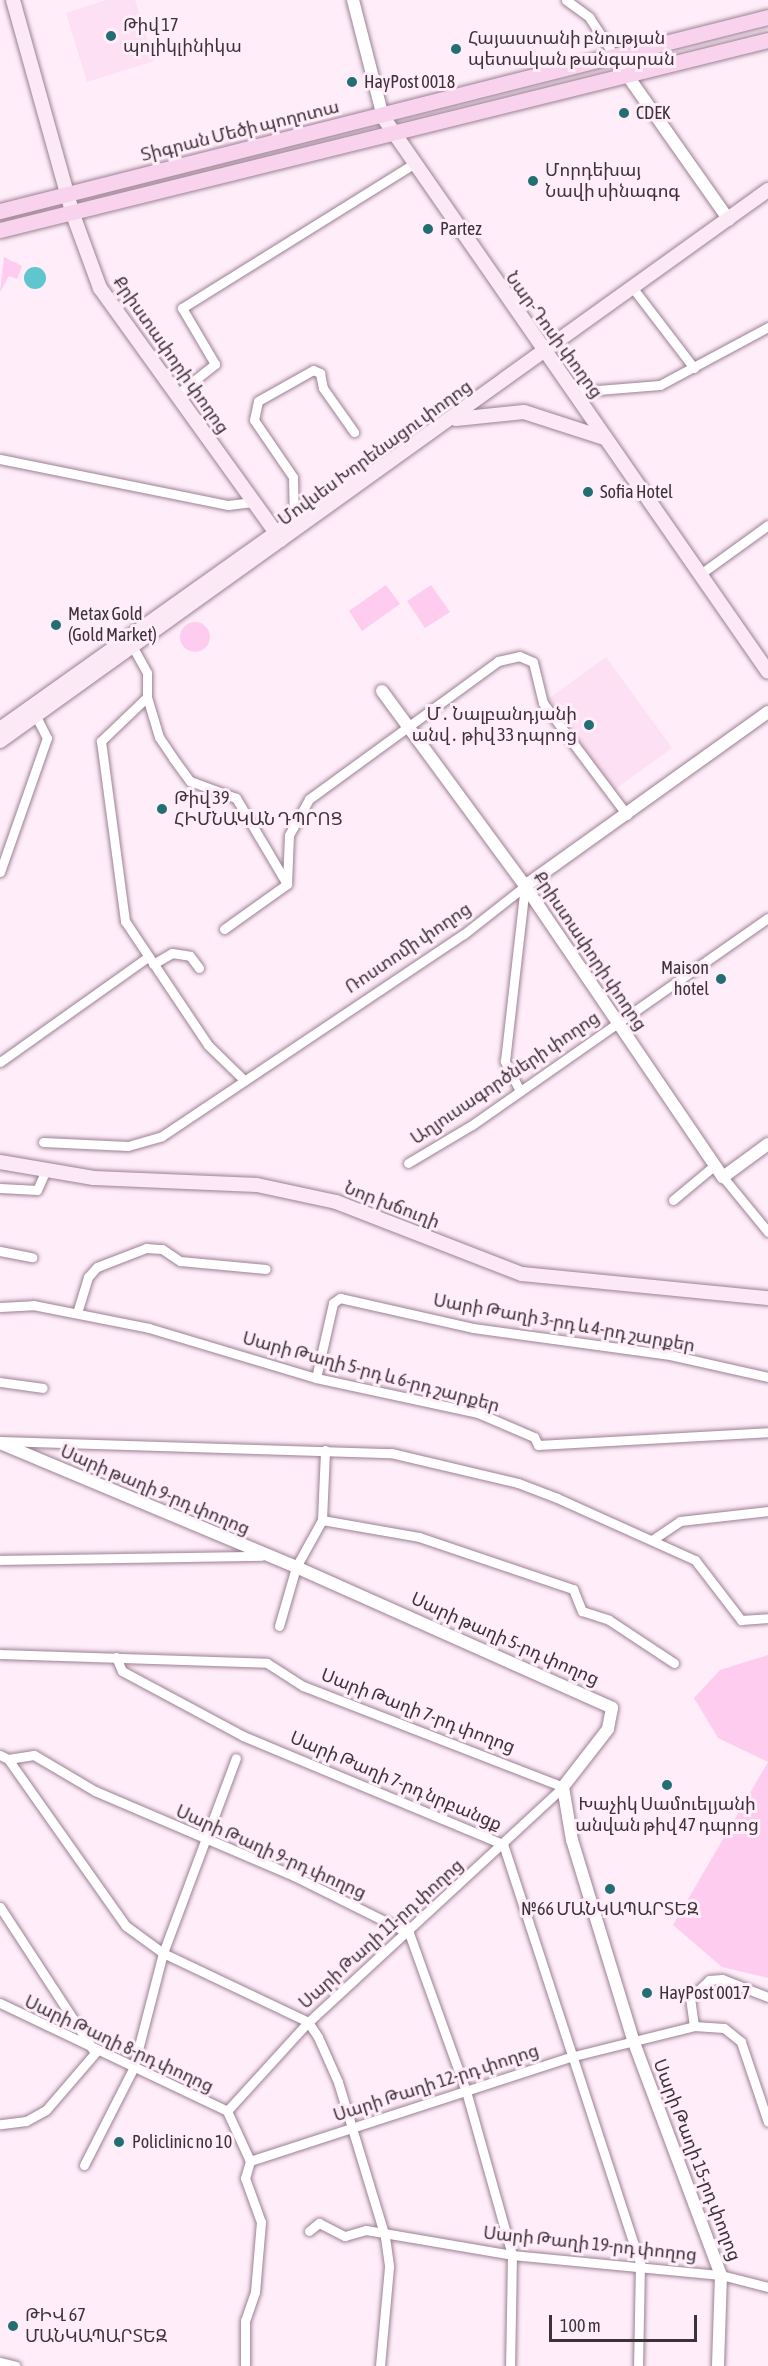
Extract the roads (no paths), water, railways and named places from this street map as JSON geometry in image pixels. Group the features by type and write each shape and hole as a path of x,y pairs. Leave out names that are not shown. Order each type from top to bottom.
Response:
{"main road":[{"name":"Քրիստափորի փողոց","path":"13,0 72,212 100,288 279,537"},
{"name":"Տիգրան Մեծի պողոտա","path":"0,211 383,117 614,55 768,17"},
{"name":"Տիգրան Մեծի պողոտա","path":"0,230 768,40"},
{"name":"Նար-Դոսի փողոց","path":"383,117 390,133 412,165 768,672"},
{"name":"Մովսես Խորենացու փողոց","path":"279,537 294,519 633,289 768,188"},
{"name":"Մովսես Խորենացու փողոց","path":"0,741 34,712 130,642 452,419 542,349"},
{"path":"452,419 524,412 604,438"},
{"name":"Մովսես Խորենացու փողոց","path":"1,726 34,712"},
{"name":"Նոր խճուղի","path":"0,1162 45,1172 257,1185 336,1202 522,1274 768,1298"}],"street":[{"name":"Նար-Դոսի փողոց","path":"354,0 383,117"},
{"path":"566,0 589,17 728,219"},
{"path":"176,395 215,364 182,308 412,165"},
{"path":"633,289 694,368"},
{"path":"573,392 660,385 768,327"},
{"path":"294,519 293,477 254,420 258,401 313,370 320,373 323,388 354,432"},
{"path":"0,459 228,505 253,502"},
{"path":"699,575 768,525"},
{"path":"130,642 147,673 147,697 159,737 172,758 190,781 236,798 286,884"},
{"path":"286,884 289,836 309,799 407,725 498,661 519,656 533,662 543,704 627,815"},
{"name":"Քրիստափորի փողոց","path":"382,691 525,886 723,1177 768,1232"},
{"path":"147,697 105,736 101,747 125,921 208,1045 244,1080"},
{"path":"0,872 47,738 34,712"},
{"name":"Ռոստոմի փողոց","path":"43,1142 145,1144 464,934 525,886 768,712"},
{"path":"224,929 286,884"},
{"path":"520,1091 505,1062 525,886"},
{"name":"Աղյուսագործների փողոց","path":"408,1163 520,1091 768,918"},
{"path":"0,1062 151,961 172,953 190,956 199,968"},
{"path":"723,1177 768,1144"},
{"path":"673,1200 715,1165"},
{"path":"0,1188 38,1190 45,1172"},
{"path":"77,1313 88,1277 97,1267 146,1248 162,1249 180,1261 266,1269"},
{"path":"0,1251 32,1257"},
{"path":"750,1295 768,1292"},
{"name":"Սարի Թաղի 3-րդ և 4-րդ շարքեր","path":"316,1378 333,1303 356,1299 473,1328 670,1355 768,1377"},
{"name":"Սարի Թաղի 5-րդ և 6-րդ շարքեր","path":"0,1307 33,1305 182,1336 316,1378 478,1413 534,1437 538,1445 768,1432"},
{"path":"0,1382 43,1388"},
{"path":"0,1442 391,1453 518,1483 652,1540 702,1565 741,1620 768,1618"},
{"name":"Սարի թաղի 9-րդ փողոց","path":"0,1442 261,1556 296,1567"},
{"path":"279,1626 296,1567 322,1520 325,1450"},
{"path":"652,1540 680,1521 768,1511"},
{"path":"322,1520 419,1537 573,1590 582,1611 609,1620 674,1663"},
{"path":"0,1560 261,1556"},
{"name":"Սարի թաղի 5-րդ փողոց","path":"296,1567 612,1708 608,1729 563,1787"},
{"name":"Սարի Թաղի 7-րդ փողոց","path":"0,1654 267,1663 303,1686 563,1787"},
{"name":"Սարի Թաղի 7-րդ նրբանցք","path":"116,1657 122,1671 243,1736 503,1844 570,2057 640,2264 638,2366"},
{"name":"Սարի Թաղի 9-րդ փողոց","path":"4,1757 33,1755 95,1791 208,1840 409,1933"},
{"path":"4,1757 126,1926 163,1953 308,2022 338,2082 385,2236 388,2267 380,2366"},
{"path":"84,2165 133,2069 163,1953 208,1840 236,1758"},
{"path":"563,1787 572,1840 633,2040"},
{"name":"Սարի Թաղի 11-րդ փողոց","path":"227,2112 308,2022 409,1933 563,1787"},
{"path":"0,1907 95,2053 46,2110 26,2121 0,2124"},
{"path":"409,1933 466,2091 512,2255 510,2366"},
{"path":"694,2026 690,1998 709,1980 722,1979 768,1997"},
{"name":"Սարի Թաղի 8-րդ փողոց","path":"0,2003 95,2053 227,2112"},
{"name":"Սարի Թաղի 12-րդ փողոց","path":"250,2161 570,2057 694,2026 722,2027 741,2042 768,2122"},
{"name":"Սարի Թաղի 15-րդ փողոց","path":"633,2040 721,2275 718,2366"},
{"path":"227,2112 250,2161 245,2178 260,2214 262,2238 246,2318 245,2366"},
{"name":"Սարի Թաղի 19-րդ փողոց","path":"309,2231 319,2223 345,2236 366,2230 385,2236 512,2255 640,2264 721,2275 768,2288"},
{"path":"0,2362 16,2366"}],"water":[{"path":"35,267 43,270 46,278 43,286 35,289 27,286 24,278 27,270"}],"place":[{"name":"Թիվ 17 պոլիկլինիկա","path":"111,36"},
{"name":"Հայաստանի բնության պետական թանգարան","path":"456,49"},
{"name":"HayPost 0018","path":"352,82"},
{"name":"CDEK","path":"624,113"},
{"name":"Մորդեխայ Նավի սինագոգ","path":"533,181"},
{"name":"Partez","path":"428,229"},
{"name":"Sofia Hotel","path":"588,492"},
{"name":"Metax Gold (Gold Market)","path":"56,625"},
{"name":"Մ․ Նալբանդյանի անվ․ թիվ 33 դպրոց","path":"589,725"},
{"name":"Թիվ 39 ՀԻՄՆԱԿԱՆ ԴՊՐՈՑ","path":"162,809"},
{"name":"Maison hotel","path":"721,979"},
{"name":"Խաչիկ Սամուելյանի անվան թիվ 47 դպրոց","path":"667,1785"},
{"name":"№66 ՄԱՆԿԱՊԱՐՏԵԶ","path":"610,1889"},
{"name":"HayPost 0017","path":"647,1993"},
{"name":"Policlinic no 10","path":"119,2142"},
{"name":"ԹԻՎ 67 ՄԱՆԿԱՊԱՐՏԵԶ","path":"13,2326"}]}
